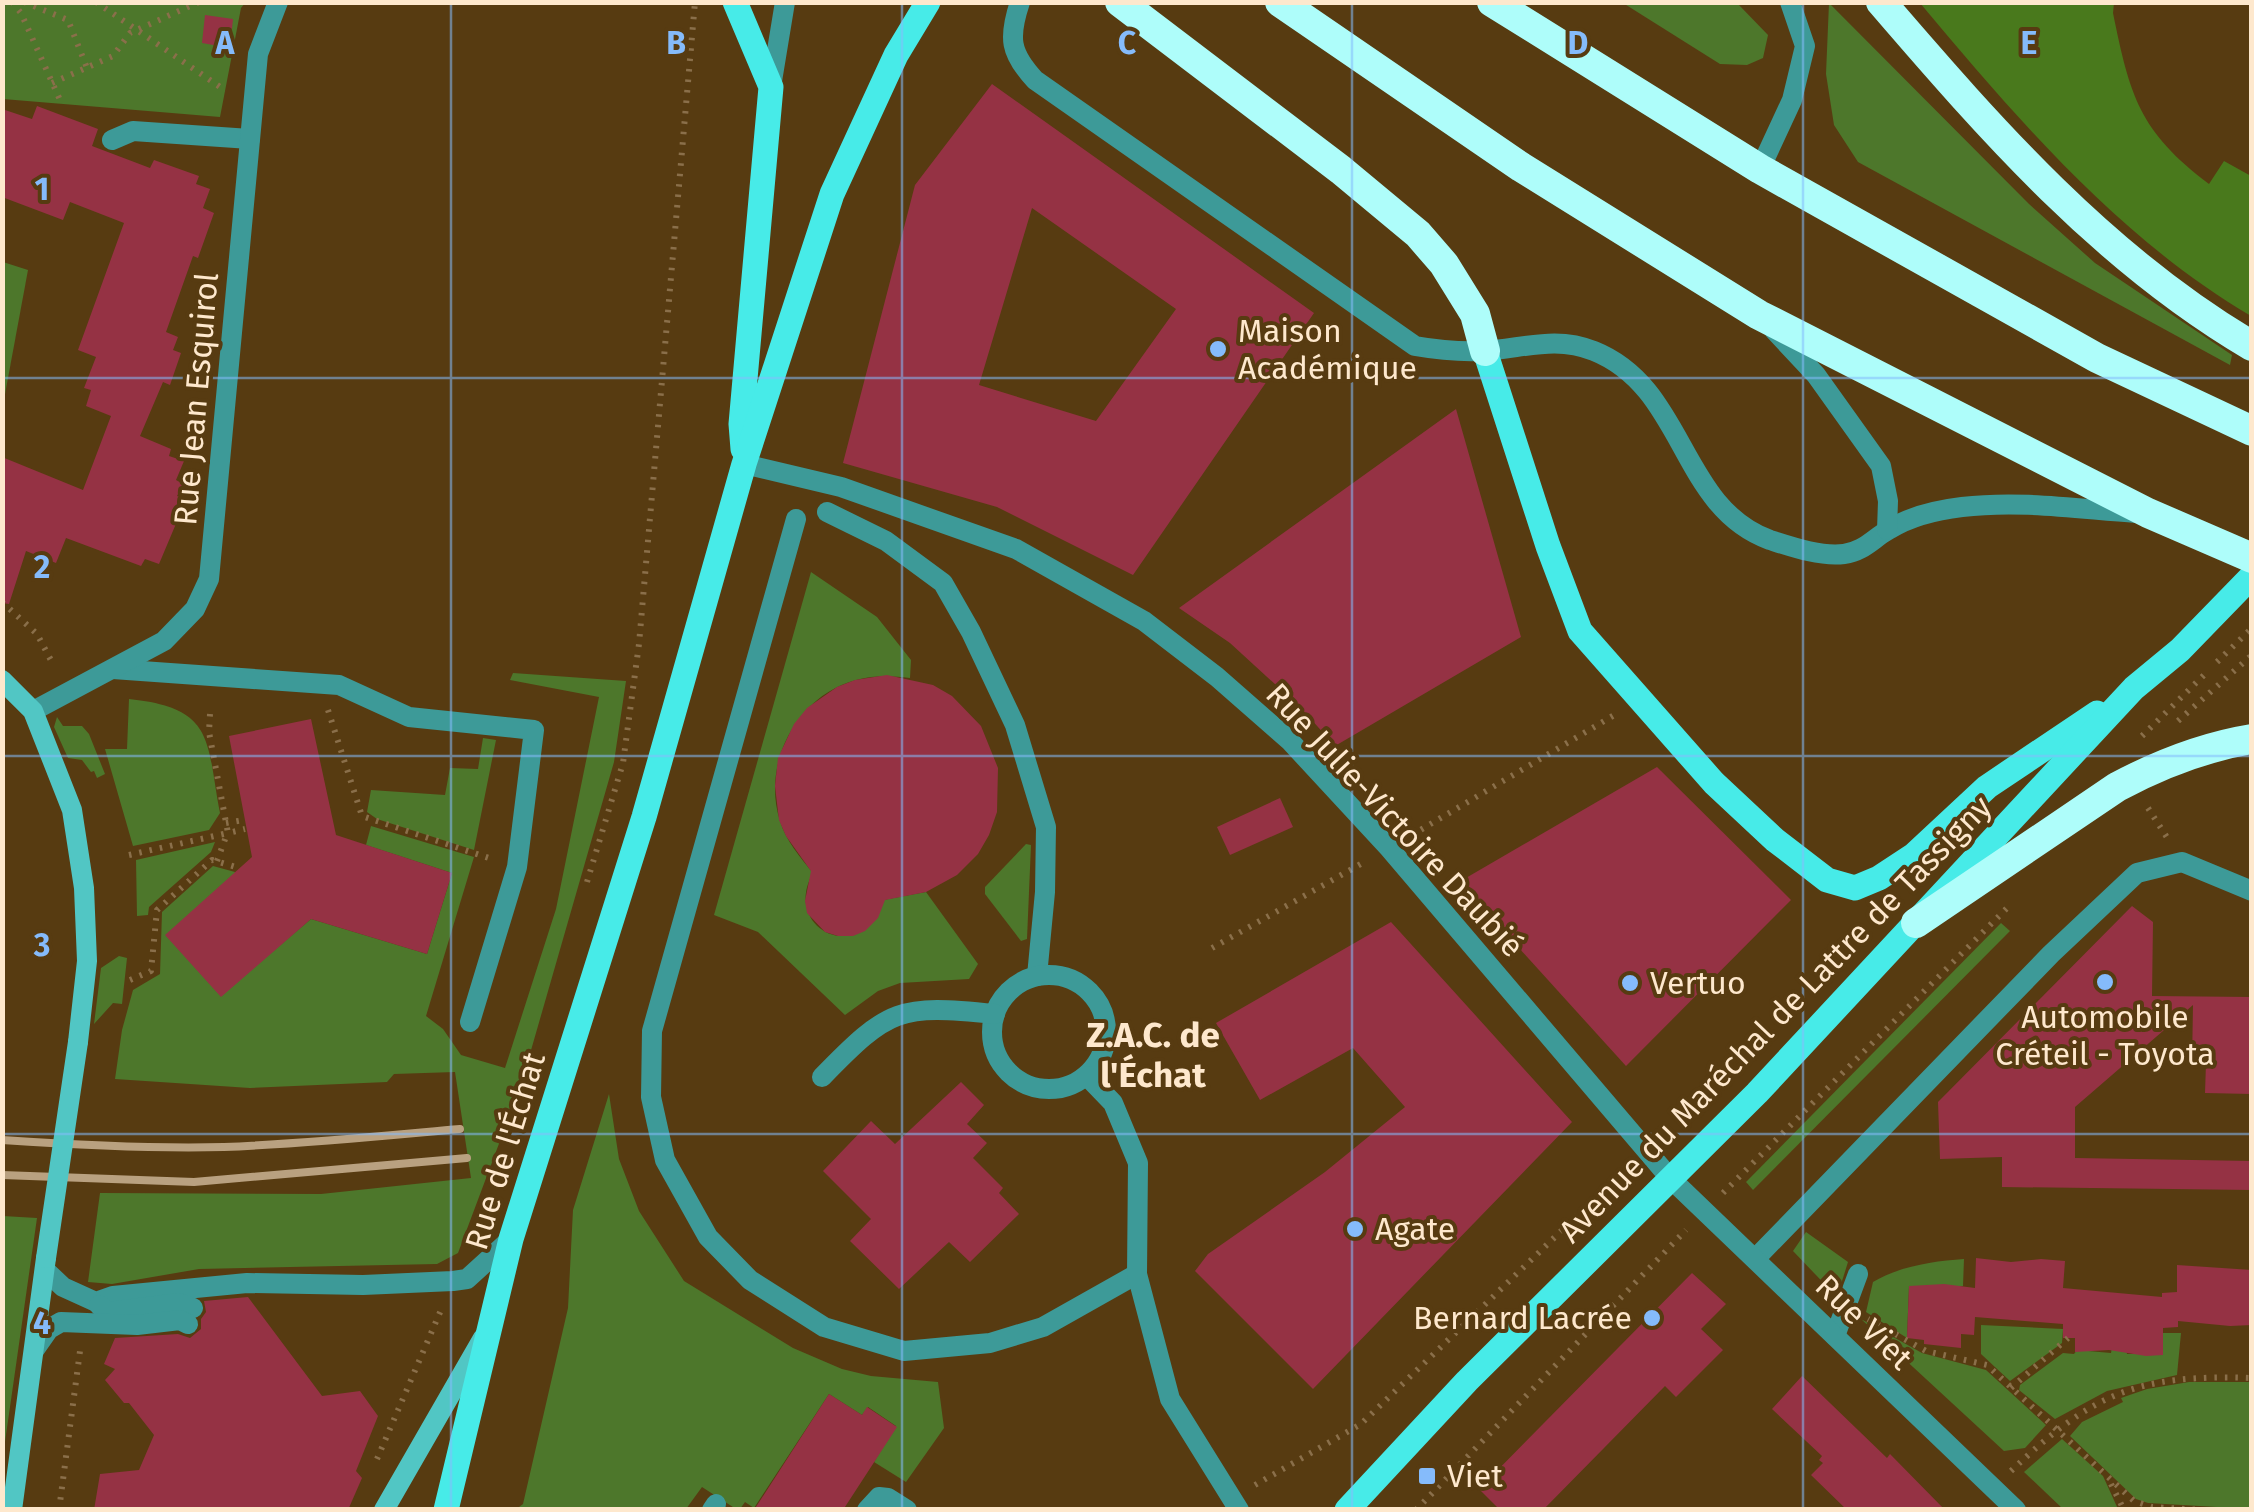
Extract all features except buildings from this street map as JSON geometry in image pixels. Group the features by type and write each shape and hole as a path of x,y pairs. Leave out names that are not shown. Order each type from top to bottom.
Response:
{"highway":[{"path":"1120,2 1341,170 1418,234 1444,264 1475,314 1486,351"},
{"path":"1280,2 1521,167 1759,315 2148,513 2252,558"},
{"path":"1492,2 1760,169 2097,358 2252,432"},
{"path":"1881,2 1980,118 2090,228 2211,322 2252,346"},
{"path":"1916,923 2117,787 2150,769 2214,746 2252,739"}],"main road":[{"path":"735,2 772,87 740,424 744,464"},
{"name":"Rue de l'Échat","path":"447,1508 511,1238 644,817 744,464 832,194 896,56 928,2"},
{"path":"1486,351 1548,546 1580,631 1714,783 1775,840 1827,880 1855,888 1879,878 1914,855 1986,787 2134,688"},
{"name":"Avenue du Maréchal de Lattre de Tassigny","path":"1348,1510 1467,1381 1756,1093 2134,688 2180,650 2252,576"},
{"path":"2,680 32,711 72,810 84,888 87,960 12,1510"},
{"path":"384,1510 489,1328"}],"street":[{"name":"Rue Jean Esquirol","path":"32,711 164,641 195,609 209,580 258,54 278,2"},
{"path":"772,87 784,2"},
{"path":"1020,2 1013,24 1013,42 1018,62 1035,80 1414,346 1447,352 1486,351 1562,341 1624,366 1648,387 1708,489 1738,526 1771,540 1826,554 1847,554 1922,514 2006,503 2148,513"},
{"path":"1760,169 1792,100 1805,46 1790,2"},
{"path":"112,140 133,131 250,139"},
{"path":"1759,315 1816,375 1881,466 1888,501 1887,530"},
{"name":"Rue Julie-Victoire Daubié","path":"744,464 842,487 1016,548 1144,621 1217,677 1290,741 1389,848 1670,1178"},
{"path":"827,512 886,541 943,582 1015,725 1046,827 1046,892 1037,976"},
{"path":"796,519 652,1031 651,1096 665,1160 708,1237 750,1280 824,1327 904,1351 990,1343 1043,1327 1138,1274"},
{"path":"114,669 329,684 409,717 534,730 517,866 470,1022"},
{"path":"1756,1260 2051,954 2137,873 2182,862 2252,890"},
{"path":"1053,974 1084,986 1096,998 1108,1030 1105,1047 1087,1076 1057,1089 1024,1084 1000,1062 994,1047 995,1014 1010,989 1037,976 1053,974"},
{"path":"822,1077 862,1036 898,1013 940,1008 995,1014"},
{"path":"1087,1076 1113,1103 1138,1163 1138,1274 1170,1399 1235,1504"},
{"name":"Rue Viet","path":"1670,1178 2016,1510"},
{"path":"96,1302 113,1296 248,1283 363,1285 467,1280 511,1238"},
{"path":"35,1349 48,1329 60,1322 137,1325 191,1316 179,1303 108,1312 63,1287 46,1264"},
{"path":"1835,1336 1858,1274"},
{"path":"867,1510 879,1498 888,1498 906,1510"}],"path":[{"path":"12,2 21,13 60,100"},
{"path":"24,2 68,20 87,68"},
{"path":"96,2 231,94"},
{"path":"52,83 113,56 130,33 199,2"},
{"path":"584,893 623,763 639,644 696,2"},
{"path":"2,602 38,634 54,666"},
{"path":"2170,728 2252,655"},
{"path":"329,684 327,707 360,819 517,866"},
{"path":"1212,948 1639,701"},
{"path":"210,714 208,732 228,833 216,861"},
{"path":"129,855 228,833 244,824 226,824"},
{"path":"130,980 151,971 157,910 212,860 236,867"},
{"path":"1416,1510 1705,1211 2018,897"},
{"path":"372,1469 492,1189"},
{"path":"1235,1504 1361,1424 1585,1208"},
{"path":"1846,1306 1926,1350 1986,1365 2134,1500 2152,1507 2202,1510"},
{"path":"59,1510 83,1335"},
{"path":"2011,1388 2068,1338"},
{"path":"1993,1488 2056,1429 2082,1410 2124,1391 2188,1377 2252,1378"},
{"path":"2109,1478 2124,1510"}],"green space":[{"path":"2,3 245,3 220,117 3,99"},
{"path":"1623,3 1737,3 1768,35 1763,58 1747,65 1720,64"},
{"path":"1829,3 2029,204 2095,263 2232,355 2230,365 1858,162 1834,125 1826,74"},
{"path":"1920,3 2114,3 2113,13 2132,90 2167,147 2209,184 2224,161 2251,176 2251,316 2203,285 2114,214 2033,133"},
{"path":"2,262 28,270 3,405"},
{"path":"811,572 877,617 911,660 910,678 856,680 817,700 801,716 780,755 775,799 786,835 813,873 806,893 807,910 828,933 843,936 859,932 873,921 883,900 926,892 978,964 969,979 900,983 878,991 845,1015 758,932 714,915"},
{"path":"513,673 626,681 614,762 521,1085 458,1253 437,1264 199,1269 112,1284 88,1282 100,1193 321,1194 471,1178 455,1072 394,1074 387,1082 250,1088 115,1079 133,990 160,974 162,912 213,866 235,872 220,996 311,919 427,954 452,873 366,845 371,826 474,857 426,1016 443,1029 461,1055 505,1068 556,909 599,697 510,680"},
{"path":"129,699 178,710 202,732 220,813 209,830 133,846 105,749 127,749"},
{"path":"57,717 63,726 82,726 89,734 105,774 97,778 82,760 68,758 54,727"},
{"path":"483,738 496,740 474,850 377,819 367,812 371,790 445,795 450,768 478,769"},
{"path":"215,842 211,852 149,907 148,915 137,916 136,860"},
{"path":"1026,844 1031,845 1027,939 1021,941 985,894 985,887"},
{"path":"2001,923 2010,931 1753,1190 1746,1182"},
{"path":"119,956 127,958 122,1004 113,1003 94,1024 101,968"},
{"path":"609,1094 619,1159 639,1211 684,1281 793,1348 842,1369 871,1376 938,1382 944,1428 906,1482 874,1462 896,1426 868,1407 862,1415 829,1394 754,1508 745,1502 736,1509 702,1487 686,1509 515,1510 523,1504 568,1308 573,1210"},
{"path":"2,1216 37,1218 3,1456"},
{"path":"1806,1232 1848,1262 1837,1297 1793,1251"},
{"path":"1964,1259 1963,1286 1909,1287 1907,1338 1866,1312 1873,1282 1917,1265"},
{"path":"1861,1319 1922,1353 1986,1370 2046,1425 2025,1448 2004,1451"},
{"path":"1981,1325 2063,1329 2062,1343 2010,1381 1981,1354"},
{"path":"2163,1333 2181,1333 2177,1375 2107,1391 2055,1419 2019,1390 2020,1385 2063,1353 2111,1353 2112,1347 2126,1348 2127,1354 2163,1354"},
{"path":"2189,1382 2251,1382 2251,1509 2136,1499 2070,1436 2082,1422 2123,1402 2121,1398"},
{"path":"2062,1439 2103,1476 2118,1509 2063,1509 2024,1472"}],"railway":[{"path":"2,1140 224,1147 460,1129"},
{"path":"2,1175 194,1182 467,1158"}],"place":[{"name":"Maison Académique","path":"1218,349"},
{"name":"Automobile Créteil - Toyota","path":"2105,982"},
{"name":"Vertuo","path":"1630,983"},
{"name":"Agate","path":"1355,1229"},
{"name":"Bernard Lacrée","path":"1652,1318"},
{"name":"Viet","path":"1427,1476"}],"district":[{"name":"Z.A.C. de l'Échat","path":"1153,1055"}]}
